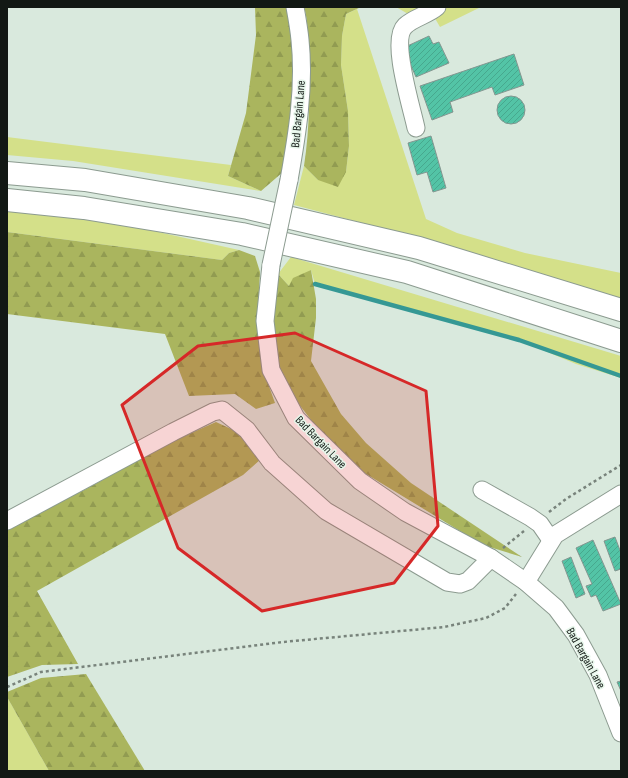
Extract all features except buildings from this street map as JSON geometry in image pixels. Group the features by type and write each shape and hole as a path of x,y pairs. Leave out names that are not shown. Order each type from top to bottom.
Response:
{"highway":[{"path":"7,172 85,180 248,208 419,248 621,310"},
{"path":"7,200 84,208 250,236 407,272 621,341"}],"lane":[{"name":"Bad Bargain Lane","path":"295,7 300,41 301,81 298,130 271,265 265,321 271,370 296,418 360,481 406,512 491,558 526,582 556,608 576,635 598,675 621,733"},
{"path":"416,128 401,64 399,46 401,34 405,26 431,12 437,7"},
{"path":"7,521 166,436 213,412 222,410 247,430 272,463 326,511 447,582 460,584 468,581 491,558"},
{"path":"482,490 536,521 540,524 551,540"},
{"path":"526,582 551,540 556,535 621,494"}],"path":[{"path":"491,558 536,521 566,499 621,465"},
{"path":"7,687 41,672 284,642 444,628 486,618 505,608 526,582"}],"highlighted area":[{"path":"295,333 426,391 438,526 394,583 262,611 178,548 122,405 198,346"}],"green space":[{"path":"255,7 287,7 293,51 294,91 291,134 283,172 261,191 228,176 246,113 256,35"},
{"path":"304,7 361,7 346,14 342,36 341,65 348,111 349,146 346,172 338,187 318,180 304,166 309,93 308,28"},
{"path":"396,7 481,7 440,27 429,8 410,15"},
{"path":"357,9 426,219 457,233 525,253 621,273 621,299 461,249 294,205 304,166 318,180 346,172 349,146 348,111 341,65 342,36 346,14"},
{"path":"7,137 231,165 228,176 261,191 73,161 7,155"},
{"path":"7,209 118,223 239,250 229,253 222,260 7,232"},
{"path":"7,232 222,260 229,253 239,250 255,256 260,272 257,326 265,375 275,403 256,409 235,394 189,396 165,334 7,314"},
{"path":"291,257 621,356 621,378 576,364 519,340 315,284 311,270 289,286 278,274"},
{"path":"311,270 316,299 316,318 311,361 341,414 366,443 411,483 522,557 483,545 353,466 322,434 294,398 282,376 275,345 272,308 278,274 289,286 293,278"},
{"path":"216,422 242,434 261,459 243,475 37,591 78,664 42,665 7,677 7,529 86,489 171,442"},
{"path":"86,674 145,771 49,771 7,697 7,692 41,678"},
{"path":"7,697 49,771 7,771"}],"waterway":[{"path":"315,284 519,340 621,376"}]}
